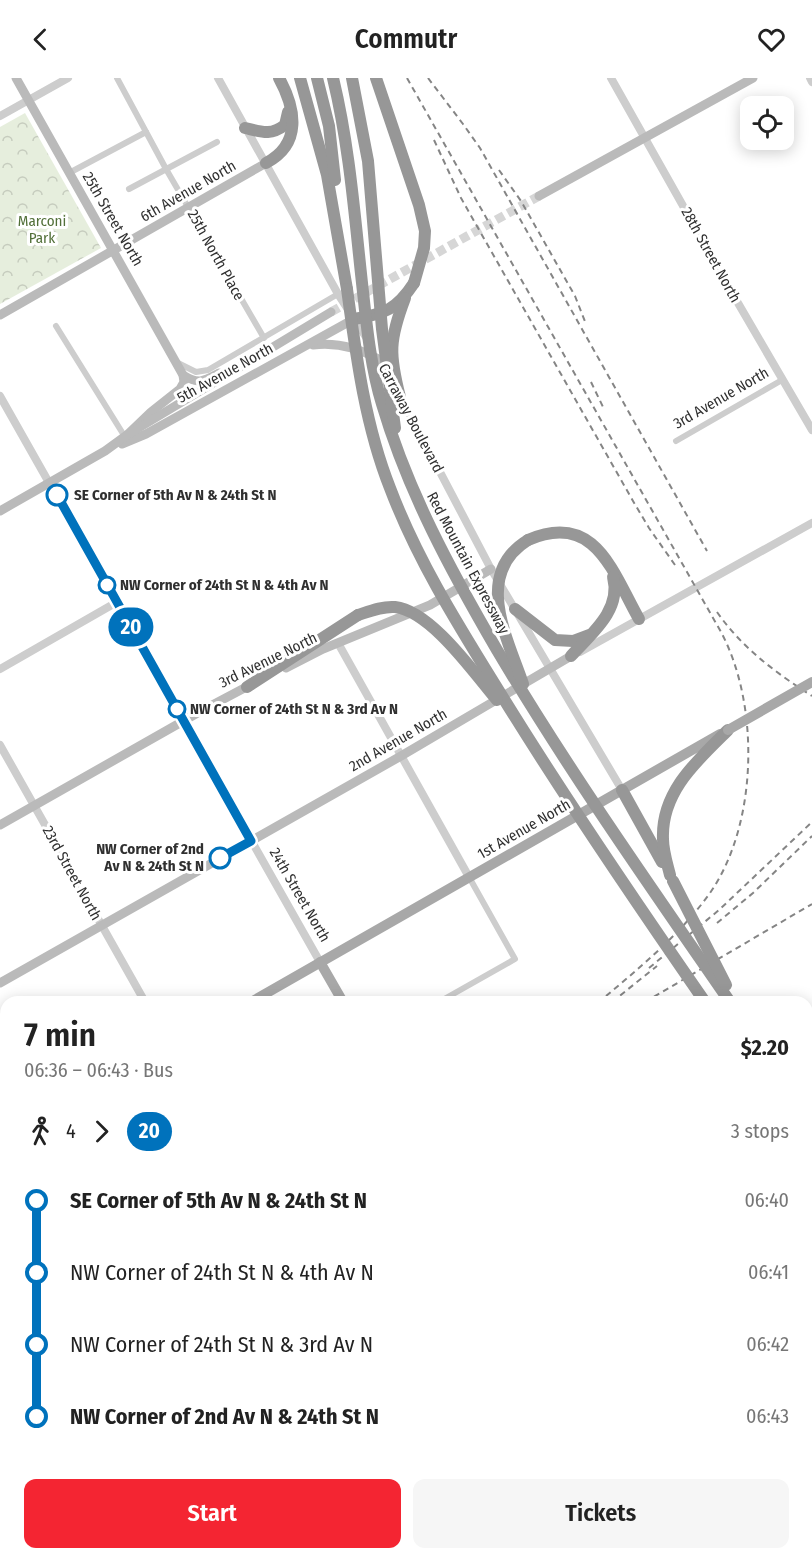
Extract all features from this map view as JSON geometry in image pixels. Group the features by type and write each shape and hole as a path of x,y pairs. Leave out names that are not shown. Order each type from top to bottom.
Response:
{"highway":[{"path":"266,163 279,156 287,144 293,123 289,96 279,78"},
{"path":"300,78 327,175 343,291 373,434 389,487 419,556 442,600 525,734 701,996"},
{"path":"317,78 329,126 343,291"},
{"name":"Red Mountain Expressway","path":"333,78 343,117 367,330 375,376 381,403 428,524 462,589 532,707 601,814 726,996"},
{"path":"352,78 368,161 382,329 396,444"},
{"path":"376,78 419,205 424,231 424,248 414,283 405,298 395,325 392,344 394,372 400,397"},
{"path":"245,128 276,132 285,125 289,110 289,96"},
{"path":"354,319 376,316 392,309 405,298"},
{"path":"532,707 502,626 498,597 501,568 511,553 528,540 545,532 561,531 579,535 598,548 639,619"},
{"path":"571,656 609,612 614,600 615,583 610,567"},
{"path":"247,687 358,615 376,608 394,607 408,610 426,620 525,734"},
{"path":"515,609 555,640 573,641 590,635"},
{"path":"672,878 663,838 666,812 677,786 702,749 728,730"},
{"path":"622,790 672,878 732,996"}],"main road":[{"name":"25th Street North","path":"16,78 183,375"},
{"path":"539,196 753,78"},
{"name":"6th Avenue North","path":"0,315 266,163"},
{"name":"5th Avenue North","path":"0,511 109,449 126,436 331,312 210,378 193,381 183,375"},
{"name":"5th Avenue North","path":"109,449 146,434 354,319"},
{"path":"308,345 344,346 365,352 380,360"},
{"path":"126,436 180,389 184,382 183,375"},
{"name":"3rd Avenue North","path":"0,825 247,687 338,643 430,604 491,569"},
{"name":"2nd Avenue North","path":"0,983 401,756 571,656"},
{"path":"728,730 812,682"},
{"name":"1st Avenue North","path":"261,996 622,790 702,749"},
{"name":"24th Street North","path":"320,962 340,996"}],"street":[{"path":"0,116 68,78"},
{"name":"25th North Place","path":"117,78 166,169 264,338"},
{"name":"Carraway Boulevard","path":"218,78 245,128 343,291 354,319 380,360 491,569 622,790"},
{"name":"28th Street North","path":"611,78 812,430"},
{"path":"810,78 812,82"},
{"path":"69,173 146,132"},
{"path":"129,189 218,142"},
{"path":"178,363 196,372 208,370 343,291"},
{"path":"56,326 126,436"},
{"name":"3rd Avenue North","path":"676,441 782,380"},
{"name":"24th Street North","path":"0,396 320,962"},
{"name":"2nd Avenue North","path":"571,656 812,523"},
{"path":"0,669 117,602"},
{"path":"338,643 515,959 450,996"},
{"name":"23rd Street North","path":"0,745 142,996"}],"green space":[{"name":"Marconi Park","path":"25,113 101,248 0,304 0,127"}],"tunnel":[{"path":"331,312 539,196"}],"railway":[{"path":"407,78 721,632 734,661 742,694 747,728 748,764 745,799 726,865 710,893 685,923 658,951 606,996"},
{"path":"428,78 480,148 707,551"},
{"path":"434,140 461,198 633,501 675,565"},
{"path":"499,170 521,201 575,296 586,324"},
{"path":"591,382 604,409"},
{"path":"717,612 737,637 760,659 812,696"},
{"path":"649,968 719,910 812,822"},
{"path":"717,923 753,893 812,836"},
{"path":"655,996 812,904"},
{"path":"620,996 657,966"}],"bus line":[{"name":"20","path":"57,495 251,841 220,858"}],"place":[{"name":"SE Corner of 5th Av N & 24th St N","path":"57,495"},
{"name":"NW Corner of 24th St N & 4th Av N","path":"107,585"},
{"name":"NW Corner of 24th St N & 3rd Av N","path":"177,709"},
{"name":"NW Corner of 2nd Av N & 24th St N","path":"220,858"}]}
